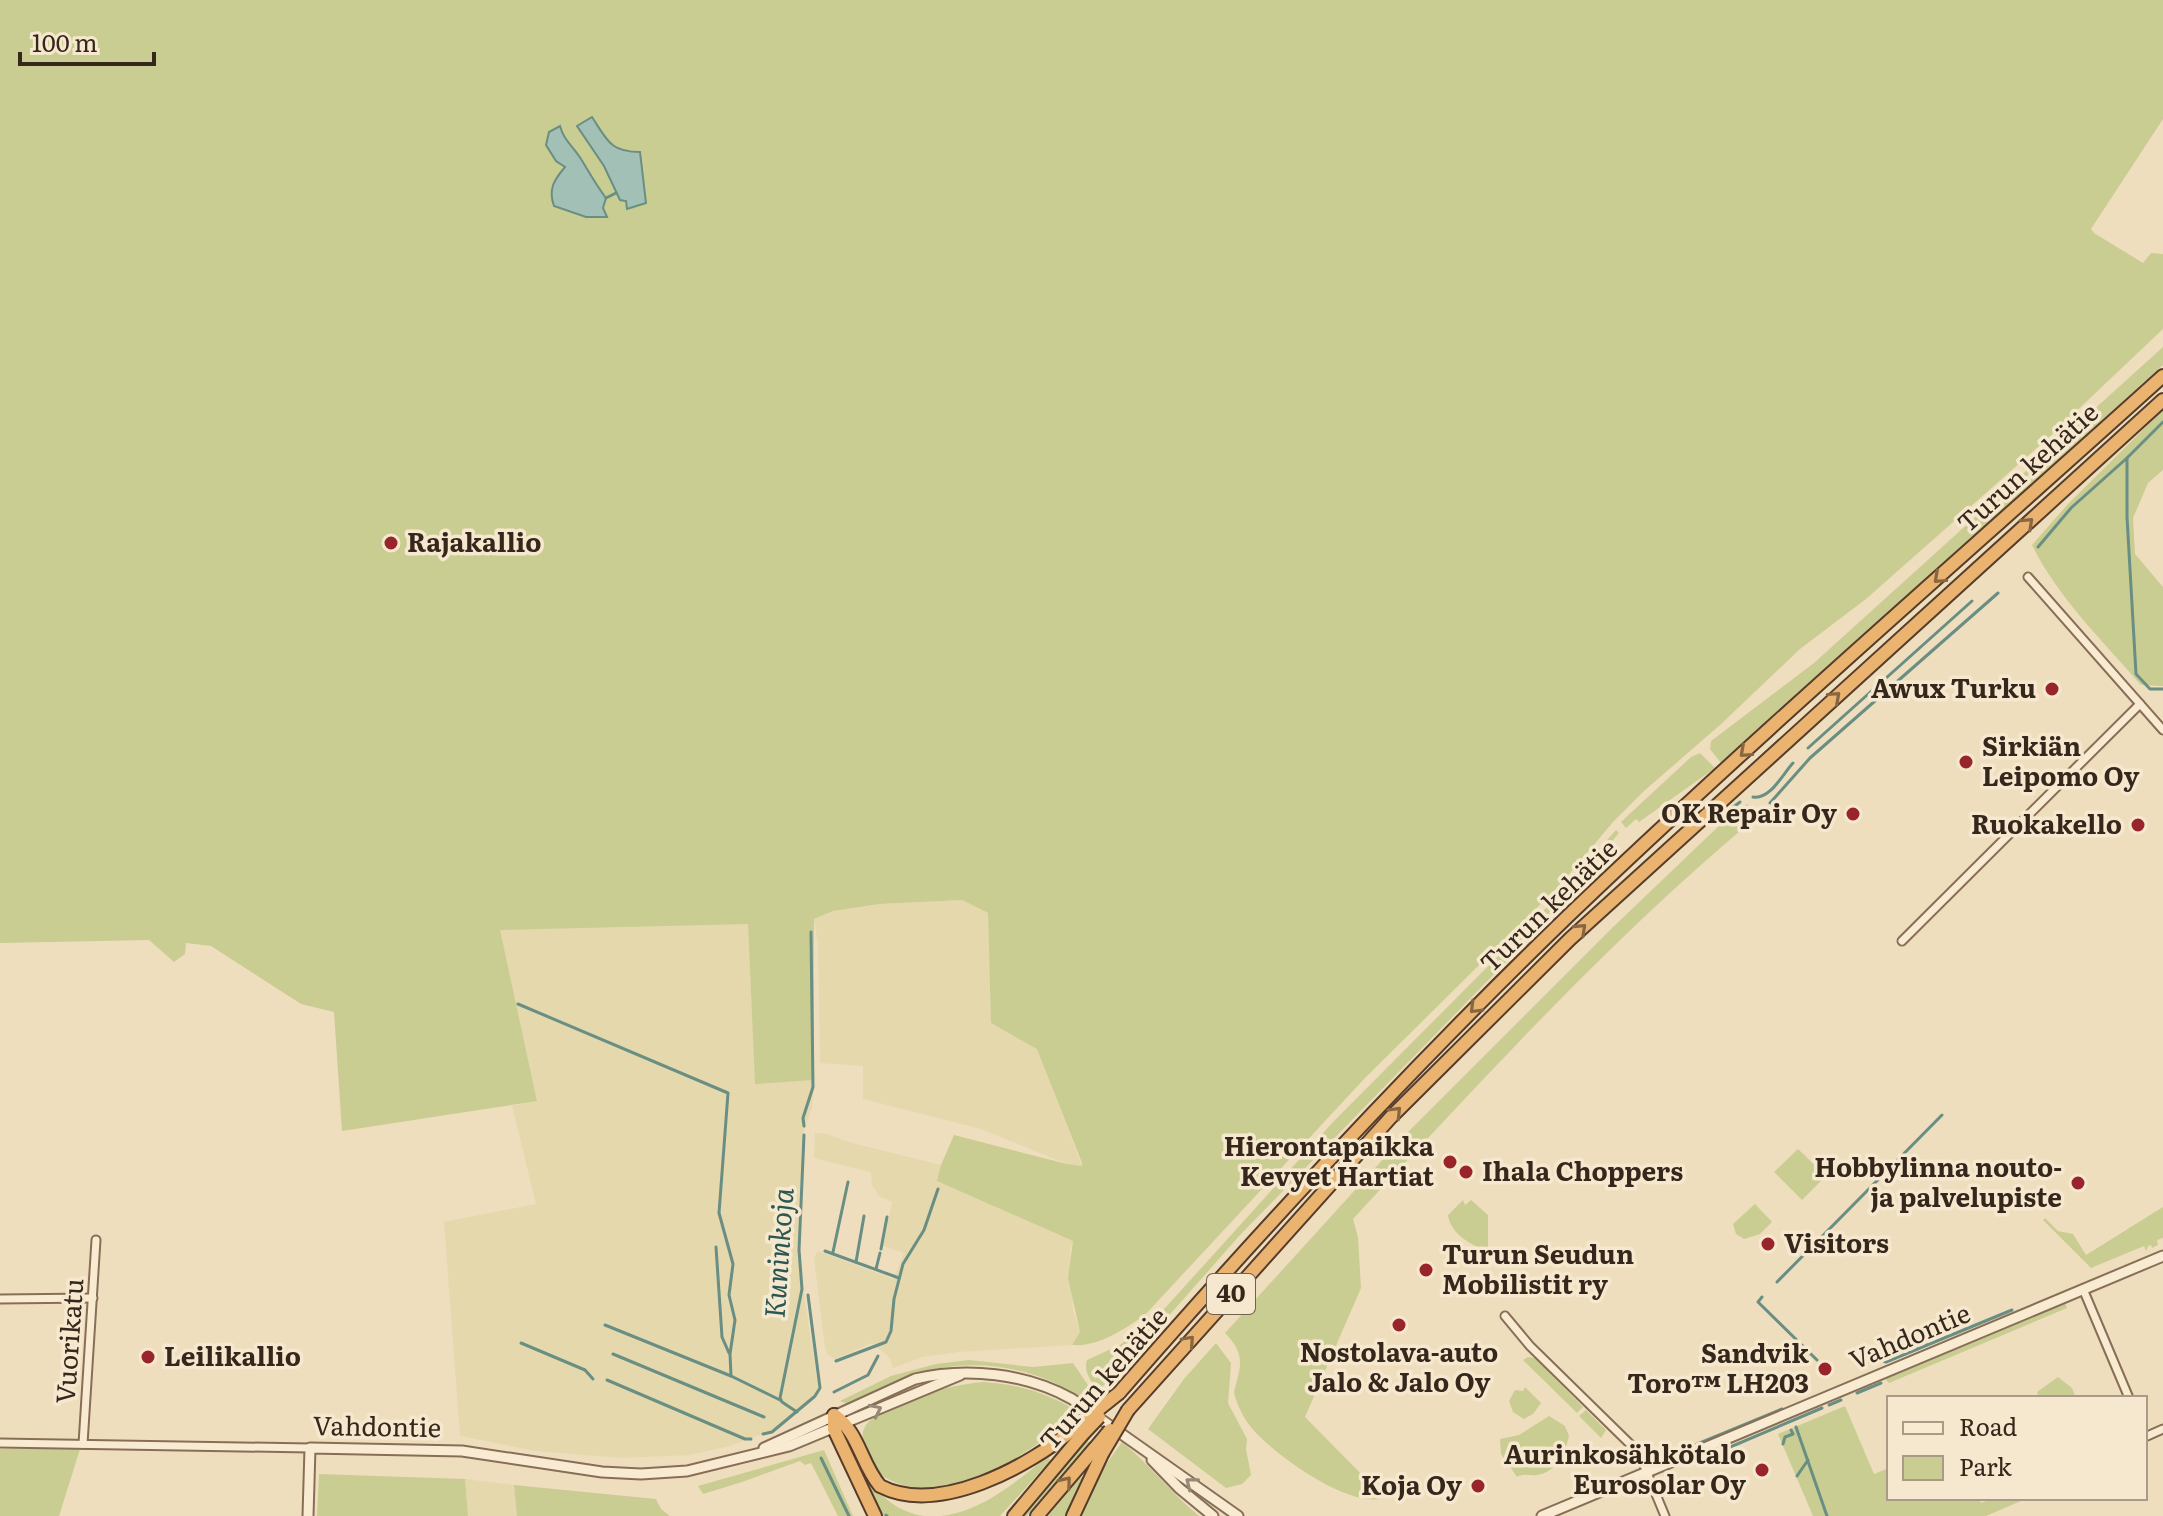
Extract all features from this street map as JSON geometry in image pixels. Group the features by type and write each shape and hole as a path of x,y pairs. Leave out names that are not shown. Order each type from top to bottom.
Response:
{"highway":[{"name":"Turun kehätie","path":"1014,1516 1078,1432 1122,1390 1380,1105 1545,939 1720,775 2163,376"},
{"name":"Turun kehätie","path":"1037,1516 1098,1451 1128,1410 1391,1117 1570,939 2163,400"},
{"path":"834,1415 878,1484 908,1507"},
{"path":"840,1426 875,1516"},
{"path":"996,1490 1078,1432"},
{"path":"1073,1516 1098,1451"}],"street":[{"path":"2028,577 2163,730"},
{"path":"1902,941 2140,704"},
{"name":"Vuorikatu","path":"83,1444 96,1240"},
{"name":"Vahdontie","path":"1542,1516 2163,1256"},
{"path":"2083,1289 2128,1396"},
{"path":"0,1299 93,1298"},
{"path":"1505,1316 1530,1346 1630,1444 1648,1473 1665,1516"},
{"name":"Vahdontie","path":"750,1455 915,1379 936,1374 1009,1377 1046,1387 1082,1406 1238,1516"},
{"name":"Vahdontie","path":"0,1443 462,1451 558,1466 641,1474 687,1471 789,1446 960,1375"},
{"path":"308,1516 310,1448"},
{"name":"Vahdontie","path":"1144,1451 1179,1488 1213,1516"}],"shaded area":[{"path":"962,900 988,913 991,1023 1037,1048 1082,1166 1067,1164 981,1129 863,1099 863,1066 820,1063 818,944 814,919 833,911 879,904"},
{"path":"498,923 748,924 755,1083 814,1080 812,1108 804,1130 798,1217 799,1262 819,1392 774,1430 729,1446 690,1455 621,1458 536,1451 460,1436 444,1222 536,1204 512,1106 537,1100"},
{"path":"815,1133 941,1165 938,1181 1073,1241 1070,1251 1073,1310 1080,1332 1072,1345 959,1352 922,1357 893,1368 890,1358 872,1343 835,1359 828,1355 814,1258 818,1251 893,1279 904,1253 883,1246 892,1202 879,1196 872,1185 871,1172 814,1158"},
{"path":"465,1479 514,1485 517,1516 468,1516"}],"green space":[{"path":"0,0 2163,0 2163,119 2091,229 2143,263 2151,253 2163,254 2163,329 2047,439 1866,599 1800,649 1644,791 1613,822 1561,884 1365,1078 1144,1316 1101,1340 1072,1345 1080,1332 1068,1278 1073,1241 937,1181 954,1135 1082,1166 1037,1049 991,1023 988,913 962,900 879,904 833,911 814,919 814,1080 755,1084 748,924 500,930 537,1101 342,1131 334,1012 301,1004 211,946 186,943 185,954 174,962 149,940 0,943"},
{"path":"2163,347 2163,365 1721,763 1710,749 1711,741 1814,663"},
{"path":"2163,410 2163,470 2148,483 2133,518 2135,554 2163,587 2163,686 2141,685 2068,601 2032,545 2068,504"},
{"path":"1700,753 1715,768 1626,828 1621,822 1691,757"},
{"path":"1747,804 1759,815 1600,960 1353,1219 1358,1237 1361,1288 1305,1417 1375,1488 1380,1499 1365,1499 1332,1488 1283,1457 1250,1427 1237,1404 1234,1392 1240,1367 1239,1354 1225,1333 1405,1135 1610,930 1724,821"},
{"path":"1616,830 1619,833 1612,841 1613,845 1575,891 1240,1235 1099,1390 1088,1376 1087,1360 1120,1345 1157,1317 1334,1121 1551,903"},
{"path":"1798,1149 1826,1176 1802,1200 1774,1172"},
{"path":"1463,1200 1465,1205 1471,1200 1488,1215 1488,1250 1463,1238 1450,1222 1448,1215"},
{"path":"1755,1204 1772,1222 1760,1234 1744,1239 1736,1234 1733,1224"},
{"path":"2163,1207 2163,1238 2157,1240 2158,1245 2148,1246 2146,1251 2144,1246 2091,1268 2043,1220 2045,1218 2058,1231 2073,1234 2086,1255"},
{"path":"2065,1303 2067,1308 1889,1383 1885,1378"},
{"path":"1216,1343 1231,1363 1228,1403 1247,1439 1251,1475 1242,1484 1226,1488 1148,1429 1184,1379"},
{"path":"1535,1358 1583,1407 1577,1413 1523,1360"},
{"path":"969,1360 1033,1367 1073,1363 1094,1394 1086,1402 1048,1380 982,1365 916,1374 848,1404 840,1401 891,1376 936,1364"},
{"path":"2058,1377 2072,1388 2075,1396 2038,1396 2037,1392"},
{"path":"983,1382 1032,1390 1077,1411 1009,1462 954,1484 927,1488 902,1485 878,1473 863,1444 863,1432 873,1418 886,1409 919,1396"},
{"path":"1525,1387 1541,1403 1533,1414 1524,1419 1513,1412 1509,1401 1515,1390 1523,1391"},
{"path":"1845,1406 1874,1474 1887,1469 1887,1500 1980,1500 1981,1503 1988,1500 2023,1500 1986,1516 1813,1516 1778,1434"},
{"path":"1586,1410 1606,1430 1601,1438 1579,1416"},
{"path":"1549,1416 1565,1426 1569,1436 1562,1455 1555,1466 1544,1473 1517,1477 1501,1454 1500,1439 1519,1435"},
{"path":"1086,1439 1090,1443 1027,1516 1023,1516"},
{"path":"1122,1442 1199,1516 1078,1516 1094,1481"},
{"path":"0,1449 80,1449 59,1516 0,1516"},
{"path":"824,1450 853,1516 838,1516 811,1463 805,1465 800,1461 703,1494 698,1486"},
{"path":"853,1453 873,1485 890,1502 924,1516 879,1516"},
{"path":"1048,1456 1050,1461 1000,1516 941,1516 984,1502"},
{"path":"319,1474 465,1479 468,1516 317,1516"},
{"path":"1079,1478 1083,1480 1066,1516 1048,1516"},
{"path":"514,1485 656,1499 661,1509 670,1516 517,1516"}],"water":[{"path":"592,117 610,143 622,150 640,152 646,203 627,209 626,201 620,200 604,166 577,126"},
{"path":"560,126 566,140 606,198 603,208 607,217 586,217 554,206 553,185 565,167 556,161 546,145 549,132"}],"waterway":[{"path":"606,198 616,193"},
{"path":"2127,458 2163,422"},
{"path":"2038,547 2071,508 2127,458 2127,517 2136,674 2150,689 2163,689"},
{"path":"1770,803 1810,758 1998,593"},
{"path":"1808,748 1972,601"},
{"path":"1753,797 1770,791 1793,763"},
{"path":"1722,816 1740,802"},
{"name":"Kuninkoja","path":"804,1126 803,1118 813,1087 811,932"},
{"path":"518,1004 728,1093 719,1213 733,1264 729,1295 735,1320 730,1354 731,1376"},
{"path":"1777,1282 1942,1115"},
{"name":"Kuninkoja","path":"797,1412 780,1398 802,1289 799,1250 804,1135"},
{"path":"833,1252 848,1182"},
{"path":"836,1361 886,1342 891,1331 894,1299 903,1264 924,1230 938,1189"},
{"path":"856,1262 864,1216"},
{"path":"881,1249 887,1217"},
{"path":"716,1247 722,1337 729,1353"},
{"path":"825,1251 899,1278"},
{"path":"876,1269 880,1253"},
{"path":"808,1295 820,1388 815,1396"},
{"path":"1762,1297 1758,1302 1817,1360"},
{"path":"1869,1362 1877,1359 1886,1362 2012,1310"},
{"path":"605,1325 731,1376 780,1400"},
{"path":"521,1343 585,1370 593,1379"},
{"path":"613,1354 764,1417"},
{"path":"834,1392 868,1375 878,1356"},
{"path":"607,1380 751,1439"},
{"path":"1857,1393 1881,1383"},
{"path":"763,1434 772,1432 814,1397"},
{"path":"1829,1405 1841,1400"},
{"path":"1702,1459 1822,1408"},
{"path":"1678,1452 1782,1409"},
{"path":"1796,1427 1827,1516"},
{"path":"1783,1444 1785,1437 1793,1434 1791,1430"},
{"name":"Kuninkoja","path":"821,1458 849,1516"},
{"path":"1797,1476 1808,1460"}],"place":[{"name":"Rajakallio","path":"391,543"},
{"name":"Awux Turku","path":"2052,689"},
{"name":"Sirkiän Leipomo Oy","path":"1966,762"},
{"name":"OK Repair Oy","path":"1853,814"},
{"name":"Ruokakello","path":"2138,825"},
{"name":"Hierontapaikka Kevyet Hartiat","path":"1450,1162"},
{"name":"Ihala Choppers","path":"1466,1172"},
{"name":"Hobbylinna nouto- ja palvelupiste","path":"2078,1183"},
{"name":"Visitors","path":"1768,1244"},
{"name":"Turun Seudun Mobilistit ry","path":"1426,1270"},
{"name":"Nostolava-auto Jalo & Jalo Oy","path":"1399,1325"},
{"name":"Leilikallio","path":"148,1357"},
{"name":"Sandvik Toro™ LH203","path":"1825,1369"},
{"name":"Aurinkosähkötalo Eurosolar Oy","path":"1762,1470"},
{"name":"Koja Oy","path":"1478,1486"}]}
